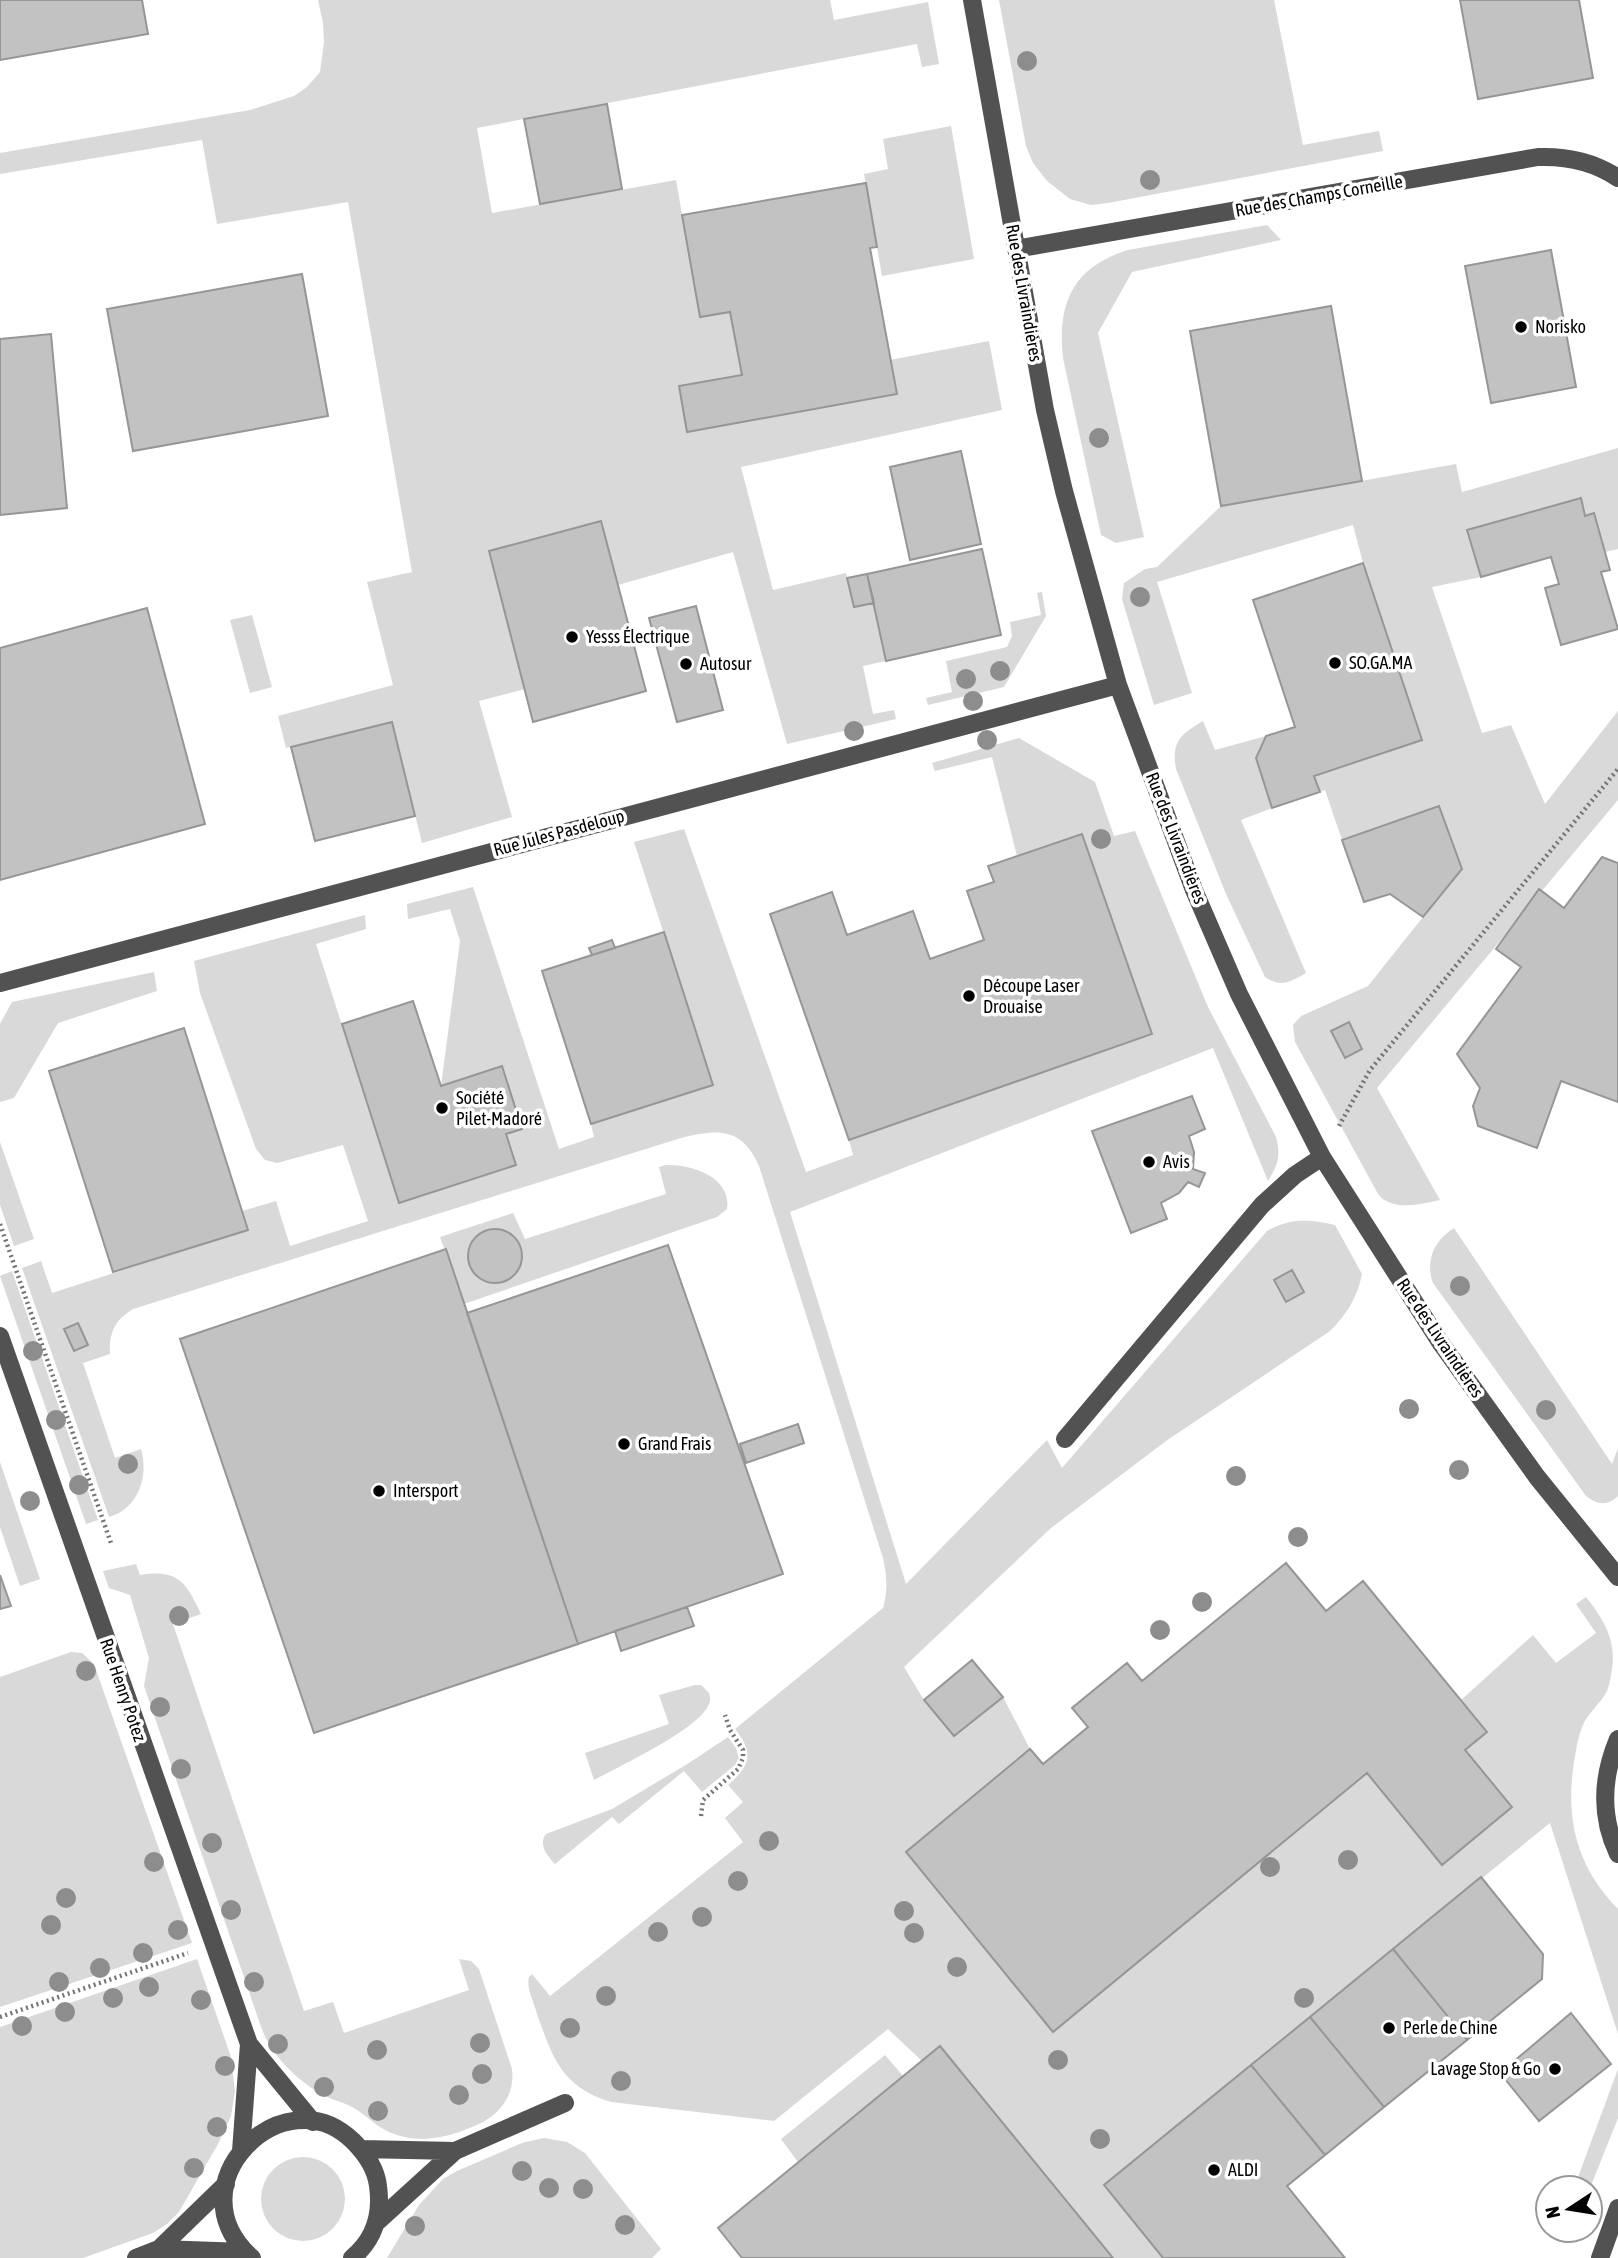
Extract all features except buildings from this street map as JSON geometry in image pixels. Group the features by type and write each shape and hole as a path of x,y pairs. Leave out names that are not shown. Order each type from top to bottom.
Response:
{"street":[{"name":"Rue des Livraindières","path":"972,0 1045,410 1064,491 1118,685 1199,902 1239,993 1322,1157 1440,1342 1537,1477 1618,1577"},
{"name":"Rue des Champs Corneille","path":"1016,249 1538,157 1576,159 1601,168 1618,178"},
{"name":"Rue Jules Pasdeloup","path":"0,983 1118,685"},
{"path":"1065,1439 1262,1205 1295,1175 1322,1157"},
{"name":"Rue Henry Potez","path":"0,1336 249,2044"},
{"path":"1618,1739 1605,1781 1607,1824 1618,1854"},
{"path":"249,2044 313,2122"},
{"path":"241,2151 249,2044"},
{"path":"377,2222 455,2151 565,2103"},
{"path":"249,2255 237,2242 226,2214 226,2184 234,2161 241,2151 265,2130 281,2124 313,2122 331,2126 346,2134 370,2162 378,2181 380,2201 377,2222 358,2256"},
{"path":"361,2149 455,2151"},
{"path":"136,2258 159,2249 226,2184"},
{"path":"1600,2258 1618,2208"},
{"path":"159,2249 249,2255"}],"path":[{"path":"1322,1157 1370,1070 1618,769"},
{"path":"0,1224 112,1546"},
{"path":"701,1816 703,1800 738,1769 743,1758 743,1750 730,1730 725,1715"},
{"path":"0,2017 214,1945"}],"shaded area":[{"path":"318,0 830,0 834,20 928,2 939,64 922,67 917,44 477,128 492,213 676,180 700,317 730,312 742,375 890,360 989,341 1002,410 741,467 773,590 846,573 854,607 874,603 886,661 863,666 873,714 894,710 896,719 787,744 733,552 618,585 601,521 489,551 525,689 479,701 512,817 422,843 392,722 286,748 278,716 393,685 367,582 412,572 348,202 217,224 202,140 0,174 0,153 250,110 294,96 307,87 320,72 324,42"},
{"path":"999,0 1274,0 1303,145 1379,131 1383,151 1108,203 1091,205 1070,199 1047,181 1033,163 1026,146"},
{"path":"951,126 974,259 882,276 864,174 888,169 883,139"},
{"path":"1267,225 1281,240 1132,272 1098,333 1144,537 1116,543 1101,535 1063,358 1063,320 1066,304 1082,277 1109,257 1128,250"},
{"path":"1618,448 1618,549 1605,552 1593,513 1585,516 1581,499 1468,531 1481,577 1432,587 1482,733 1511,725 1545,804 1618,711 1618,800 1377,1088 1440,1200 1407,1205 1391,1203 1378,1194 1295,1042 1293,1025 1301,1016 1368,986 1461,869 1439,806 1342,840 1325,790 1320,792 1314,776 1363,563 1353,525 1157,582 1192,693 1154,705 1122,599 1124,583 1145,569 1157,567 1221,506 1456,464 1462,492"},
{"path":"1042,592 1046,616 1004,687 928,705 926,698 952,692 946,661 1007,647 1012,636 1010,622 1041,615 1037,593"},
{"path":"252,615 272,687 250,693 230,620"},
{"path":"1203,721 1215,750 1266,736 1256,758 1272,808 1241,820 1306,973 1290,981 1281,983 1265,977 1226,894 1176,769 1175,752 1179,740"},
{"path":"1019,738 1095,782 1114,836 1135,831 1208,1007 1276,1137 1278,1160 1268,1181 1213,1048 790,1212 906,1584 1047,1440 1062,1468 1267,1231 1300,1221 1335,1225 1362,1274 1350,1305 1330,1331 1166,1441 1051,1528 904,1667 924,1700 954,1736 1003,1697 1030,1749 906,1852 1053,2031 1367,1773 1442,1865 1512,1807 1465,1750 1486,1732 1461,1700 1533,1635 1556,1663 1596,1633 1576,1604 1586,1597 1604,1624 1613,1653 1607,1691 1585,1721 1578,1738 1571,1804 1577,1842 1584,1859 1604,1893 1618,1909 1618,2034 1550,1823 1104,2185 1163,2258 1113,2258 941,2046 922,2061 888,2029 774,2121 611,2102 594,2096 570,2079 562,2069 543,2030 529,1990 529,1977 532,1974 550,1996 743,1842 725,1818 743,1802 728,1785 741,1771 747,1758 745,1745 735,1729 883,1608 885,1602 883,1558 759,1166 745,1144 728,1134 706,1133 681,1138 133,1309 114,1327 110,1354 83,1363 115,1458 141,1449 143,1460 142,1481 134,1499 119,1513 109,1517 22,1268 41,1261 52,1293 247,1230 242,1211 276,1201 290,1246 368,1221 343,1145 277,1163 265,1160 256,1149 200,993 194,961 365,915 366,929 316,944 399,1203 516,1165 506,1134 522,1129 502,1066 441,1086 460,941 450,909 408,919 407,904 473,887 559,1149 594,1137 591,1124 713,1085 634,842 684,829 806,1172 853,1155 849,1140 1151,1035 1082,834 1017,856 992,757 935,771 932,763"},
{"path":"154,972 157,991 58,1023 14,1098 0,1102 0,1024 12,1002"},
{"path":"0,1142 34,1239 14,1246 0,1205"},
{"path":"659,1167 687,1167 708,1175 723,1188 727,1209 717,1217 464,1304 440,1237 513,1213 525,1239 666,1194"},
{"path":"1454,1228 1612,1464 1618,1448 1618,1496 1614,1499 1602,1503 1586,1496 1433,1283 1430,1267 1433,1252 1441,1239"},
{"path":"12,1271 98,1520 86,1524 0,1276"},
{"path":"0,1462 40,1579 20,1586 0,1527"},
{"path":"136,1564 140,1575 163,1574 179,1580 201,1614 173,1624 304,2011 333,2002 344,2033 469,1990 459,1959 471,1961 479,1969 512,2069 512,2085 506,2100 490,2118 447,2136 422,2139 397,2135 380,2127 355,2108 310,2087 287,2068 270,2046 259,2021 144,1686 149,1658 130,1595 109,1588 103,1571"},
{"path":"71,1652 82,1653 94,1664 192,1943 0,2007 0,1677"},
{"path":"701,1685 709,1693 710,1702 703,1714 658,1746 594,1780 585,1753 669,1724 659,1695"},
{"path":"728,1737 739,1758 735,1765 702,1792 684,1771 619,1824 612,1817 555,1864 547,1854 543,1846 546,1834 612,1809"},
{"path":"197,1959 231,2057 235,2091 231,2116 179,2212 153,2233 83,2258 0,2258 0,2027"},
{"path":"885,2055 903,2076 798,2162 781,2139"},
{"path":"1618,2069 1618,2118 1596,2174 1579,2174"},
{"path":"544,2138 567,2142 585,2153 661,2249 652,2258 387,2258 419,2205 443,2179 522,2143"},
{"path":"303,2157 319,2160 333,2169 342,2183 345,2199 342,2215 333,2229 319,2238 303,2241 287,2238 273,2229 264,2215 261,2199 264,2183 273,2169 287,2160"}],"place":[{"name":"Norisko","path":"1521,327"},
{"name":"Yesss Électrique","path":"572,637"},
{"name":"SO.GA.MA","path":"1335,663"},
{"name":"Autosur","path":"686,664"},
{"name":"Découpe Laser Drouaise","path":"969,996"},
{"name":"Société Pilet-Madoré","path":"442,1108"},
{"name":"Avis","path":"1149,1162"},
{"name":"Grand Frais","path":"624,1444"},
{"name":"Intersport","path":"379,1491"},
{"name":"Perle de Chine","path":"1389,2028"},
{"name":"Lavage Stop & Go","path":"1555,2069"},
{"name":"ALDI","path":"1214,2170"}]}
